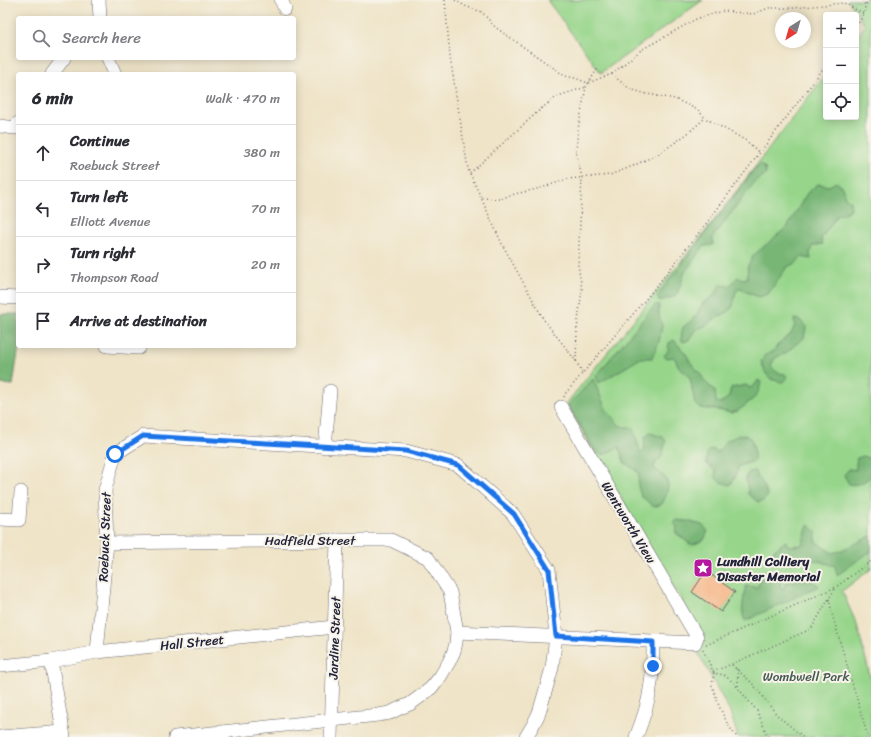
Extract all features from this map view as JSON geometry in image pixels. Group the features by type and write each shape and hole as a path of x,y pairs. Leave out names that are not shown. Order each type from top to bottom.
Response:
{"street":[{"path":"99,0 100,16"},
{"path":"54,72 62,60"},
{"path":"109,60 114,72"},
{"path":"0,126 15,128 16,126"},
{"path":"0,297 16,298"},
{"path":"325,447 330,391"},
{"name":"Wentworth View","path":"561,407 675,589 697,637 695,643 653,642"},
{"name":"Roebuck Street","path":"97,652 107,543 105,490 115,454 143,436 406,451 458,465 514,514 549,570 556,636 552,668 539,713 526,737"},
{"path":"0,519 19,520 21,492"},
{"name":"Jardine Street","path":"331,737 338,540"},
{"name":"Hadfield Street","path":"107,543 390,540 428,558 450,592 457,632"},
{"name":"Hall Street","path":"0,666 50,661 97,652 334,627"},
{"path":"175,737 378,715 390,712 410,704 431,688 449,662 456,643 457,632 653,642 653,666 650,690 636,737"},
{"path":"0,737 63,735 50,661"}],"path":[{"path":"445,0 450,57 468,169 502,244 544,320 576,361 583,374"},
{"path":"455,0 465,6 482,12 495,27 564,76 588,83 611,74 641,50 698,18 724,11 753,14 769,8 793,8 844,3 864,14"},
{"path":"863,0 866,4"},
{"path":"859,22 864,14 866,4 870,0"},
{"path":"576,361 577,329 582,289 578,265 582,178 576,152 578,129 586,87 598,68"},
{"path":"561,407 565,394 651,293 709,220 823,69"},
{"path":"611,74 630,89 675,99 698,110 705,118 745,140 760,153"},
{"path":"470,173 542,108 558,96 586,87"},
{"path":"482,198 500,199 568,179 610,175 660,153 687,134 705,118"},
{"path":"737,737 728,725 719,706 712,685 714,673 701,647 836,587 871,561"},
{"path":"713,670 731,664 811,629 836,587"},
{"path":"829,599 868,737"},
{"path":"731,664 752,683 778,715 803,737"},
{"path":"736,669 738,687"},
{"path":"714,673 724,675 738,687 757,711 768,737"}],"green space":[{"path":"547,0 703,0 601,73"},
{"name":"Wombwell Park","path":"848,0 871,0 871,569 842,591 857,625 871,680 871,737 738,737 730,712 695,647 706,642 566,404 712,223 823,78 823,120 859,120 859,33 865,26 859,17 859,12 856,12"},
{"path":"761,164 765,168 766,174 754,183 713,237 713,245 704,246 685,272 678,292 674,297 659,301 657,296 756,167"},
{"path":"836,182 842,187 845,197 850,201 851,209 843,214 837,215 821,239 823,244 812,246 810,254 811,259 801,257 796,263 787,267 768,294 759,297 744,291 741,288 736,291 733,306 728,312 705,326 695,330 689,340 683,342 681,339 683,327 697,314 703,303 714,296 720,285 729,286 738,277 743,279 747,278 748,265 754,255 788,226 807,193 818,184 829,186"},
{"path":"659,304 659,316 662,326 659,342 652,358 641,358 599,383 596,376 654,306"},
{"path":"0,314 16,314 16,348 19,348 13,385 0,384"},
{"path":"794,319 800,320 806,327 804,338 786,353 775,358 771,365 776,372 787,376 784,382 771,379 761,362 765,355 773,352 779,343 791,334 795,325"},
{"path":"674,340 686,354 705,382 715,391 716,402 721,403 729,397 731,388 746,385 750,388 756,384 758,380 761,382 759,391 753,399 738,411 731,413 700,408 695,404 690,378 679,367 674,357 667,358 664,356 668,351 669,343"},
{"path":"593,379 606,409 619,425 631,427 633,429 641,454 644,451 645,437 650,433 663,437 666,442 661,458 656,462 654,468 664,476 668,484 667,492 662,504 654,507 641,496 638,486 639,473 624,462 619,447 603,455 595,450 568,405"},
{"path":"739,435 745,435 751,439 754,449 754,461 739,466 735,478 730,485 720,482 715,477 716,471 706,463 707,453 711,449 718,452 726,441"},
{"path":"864,456 871,459 871,476 861,483 849,484 844,475 849,469 856,470 857,458"},
{"path":"755,471 768,496 763,501 758,502 748,494 746,480 749,472"},
{"path":"676,520 702,525 708,531 704,540 692,545 676,533 677,527 674,523"},
{"path":"808,525 816,531 816,542 832,553 840,551 871,536 871,551 837,575 835,566 822,562 800,557 789,563 772,555 773,551 786,541 788,546 802,545"},
{"path":"778,571 781,581 780,587 783,589 787,582 795,581 801,576 804,579 813,581 819,586 745,621 743,613 743,599 746,586 757,587 765,572"}],"building":[{"path":"706,571 735,592 721,612 692,592"}],"place":[{"name":"Lundhill Colliery Disaster Memorial","path":"703,568"}],"route":[{"path":"115,454 143,436 406,451 458,465 514,514 549,570 556,636 653,642 653,666"}]}
